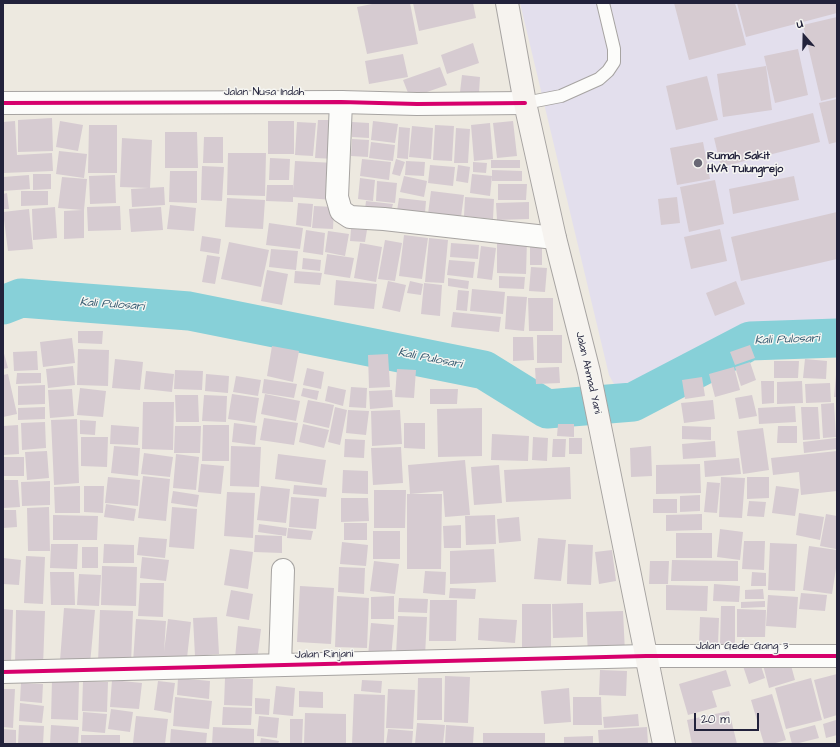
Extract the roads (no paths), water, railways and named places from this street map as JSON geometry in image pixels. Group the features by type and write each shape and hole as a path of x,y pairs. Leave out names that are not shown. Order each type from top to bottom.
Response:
{"main road":[{"name":"Jalan Ahmad Yani","path":"507,3 525,104 555,238 589,372 664,744"}],"street":[{"name":"Jalan Nusa Indah","path":"3,103 341,102 525,104"},
{"path":"341,102 337,197 341,211 350,216 555,238"},
{"path":"280,665 282,570"},
{"name":"Jalan Gede Gang 3","path":"646,656 837,656"},
{"name":"Jalan Rinjani","path":"3,672 646,656"}],"lane":[{"path":"525,104 561,96 599,79 611,67 614,62 614,49 603,3"}],"waterway":[{"name":"Kali Pulosari","path":"3,305 21,298 189,311 484,370 547,409 633,402 750,341 837,338"}],"place":[{"name":"Rumah Sakit HVA Tulungrejo","path":"698,163"}]}
